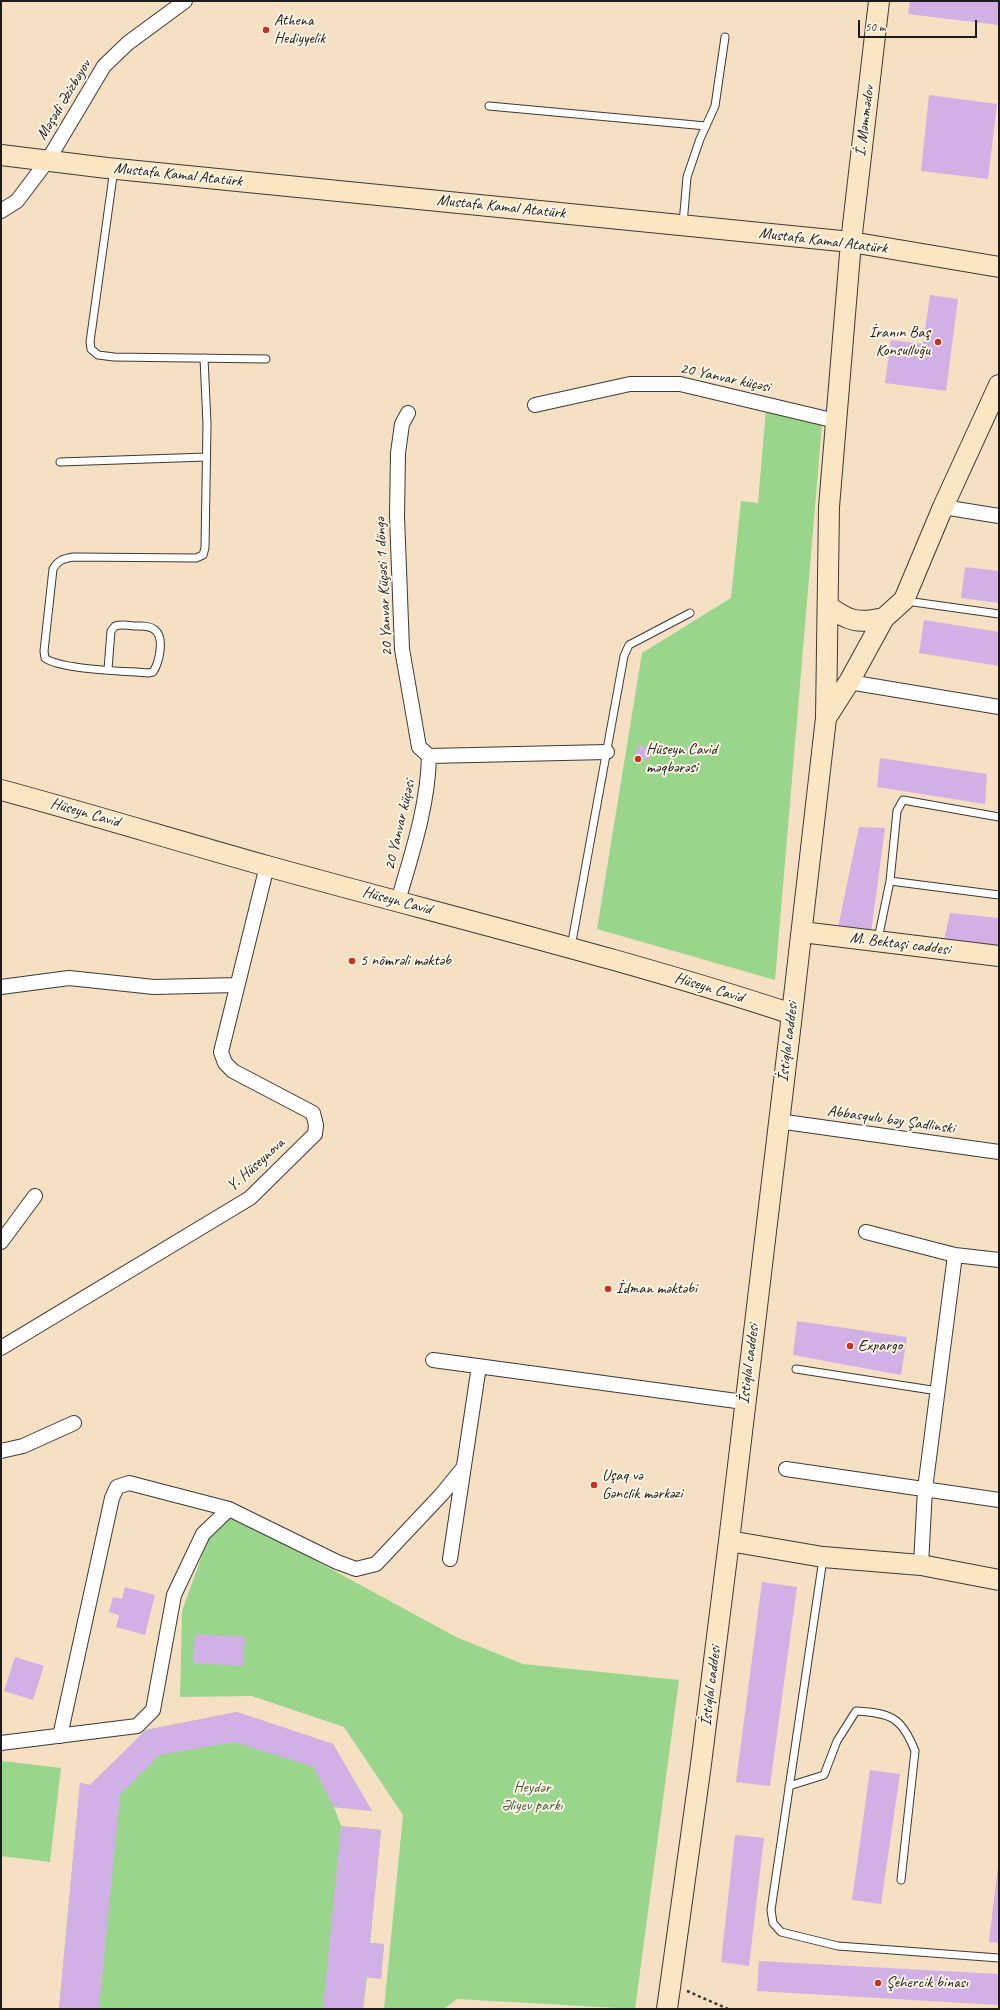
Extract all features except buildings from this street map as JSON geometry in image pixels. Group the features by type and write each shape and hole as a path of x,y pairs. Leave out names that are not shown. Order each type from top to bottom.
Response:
{"main road":[{"name":"İ. Məmmədov","path":"836,421 851,242 879,1"},
{"name":"Mustafa Kamal Atatürk","path":"1,155 114,169 851,242 999,267"},
{"path":"826,718 849,682 884,618 904,600 943,507 998,388"},
{"name":"İstiqlal caddesi","path":"667,2009 701,1764 802,932 826,718 829,507 836,421"},
{"path":"828,606 841,616 852,621 867,622 884,618"},
{"name":"Hüseyn Cavid","path":"1,790 267,866 571,947 707,986 792,1014"},
{"name":"M. Bektaşi caddesi","path":"802,932 999,956"},
{"path":"728,1541 823,1557 921,1565 999,1580"}],"street":[{"name":"Məşədi Əzizbəyov","path":"1,211 17,200 48,160 104,66 128,44 185,1"},
{"name":"20 Yanvar küçəsi","path":"535,405 630,384 680,384 836,421"},
{"name":"20 Yanvar Küçəsi 1 döngə","path":"408,413 402,424 398,453 397,516 402,649 419,747 429,756"},
{"path":"943,507 999,516"},
{"path":"849,682 999,707"},
{"path":"429,756 607,752"},
{"name":"20 Yanvar küçəsi","path":"398,901 422,817 429,781 429,756"},
{"name":"Y. Hüseynova","path":"1,1348 250,1198 315,1134 316,1125 313,1113 233,1071 225,1063 221,1052 236,985 267,866"},
{"path":"1,986 69,978 154,987 236,985"},
{"name":"Abbasqulu bəy Şadlinski","path":"778,1121 999,1152"},
{"path":"1,1242 35,1196"},
{"path":"866,1232 955,1256 999,1260"},
{"path":"921,1565 925,1489 955,1256"},
{"path":"434,1360 744,1402"},
{"path":"450,1558 480,1366"},
{"path":"1,1451 23,1446 74,1424"},
{"path":"60,1736 112,1498 117,1487 129,1483 229,1508 337,1562 356,1569 376,1564 442,1494 464,1467"},
{"path":"786,1469 999,1500"},
{"path":"1,1743 137,1726 153,1710 174,1595 203,1534 229,1508"}],"lane":[{"path":"683,225 687,177 715,106 725,37"},
{"path":"489,106 706,126"},
{"path":"114,169 91,334 91,349 98,355 114,357 266,359"},
{"path":"108,669 112,630 115,626 148,626 157,633 159,638 159,655 153,672 148,673 68,666 49,662 45,658 45,644 54,569 57,562 73,557 196,558 203,555 205,548 207,424 204,358"},
{"path":"60,462 206,457"},
{"path":"904,600 999,614"},
{"path":"571,947 624,656 629,645 690,614"},
{"path":"878,942 890,881 897,811 903,800 999,818"},
{"path":"890,881 999,895"},
{"path":"796,1370 938,1391"},
{"path":"823,1557 771,1910 773,1923 782,1932 838,1946 999,1958"},
{"path":"789,1786 824,1775 837,1741 856,1711 878,1712 902,1724 909,1735 915,1751 900,1880"}],"path":[{"path":"670,1983 728,2009"}],"green space":[{"path":"766,409 822,425 775,980 597,929 642,653 731,598 741,501 758,503"},
{"name":"Heydər Əliyev parkı","path":"219,1508 456,1637 523,1664 679,1680 635,2009 457,1999 444,2009 384,2009 403,1815 344,1727 252,1696 180,1697 182,1611"},
{"path":"237,1712 333,1744 372,1811 334,1807 341,1826 381,1830 370,1943 384,1944 381,1979 367,1977 363,2009 59,2009 80,1783 90,1785 146,1730"},
{"path":"2,1761 61,1768 50,1862 1,1856"}],"place":[{"name":"Athena Hediyyelik","path":"266,30"},
{"name":"İranın Baş Konsulluğu","path":"938,342"},
{"name":"Hüseyn Cavid məqbərəsi","path":"638,759"},
{"name":"5 nömrəli məktəb","path":"352,961"},
{"name":"İdman məktəbi","path":"608,1289"},
{"name":"Expargo","path":"850,1346"},
{"name":"Uşaq və Gənclik mərkəzi","path":"594,1485"},
{"name":"Şehercik binası","path":"878,1983"}]}
